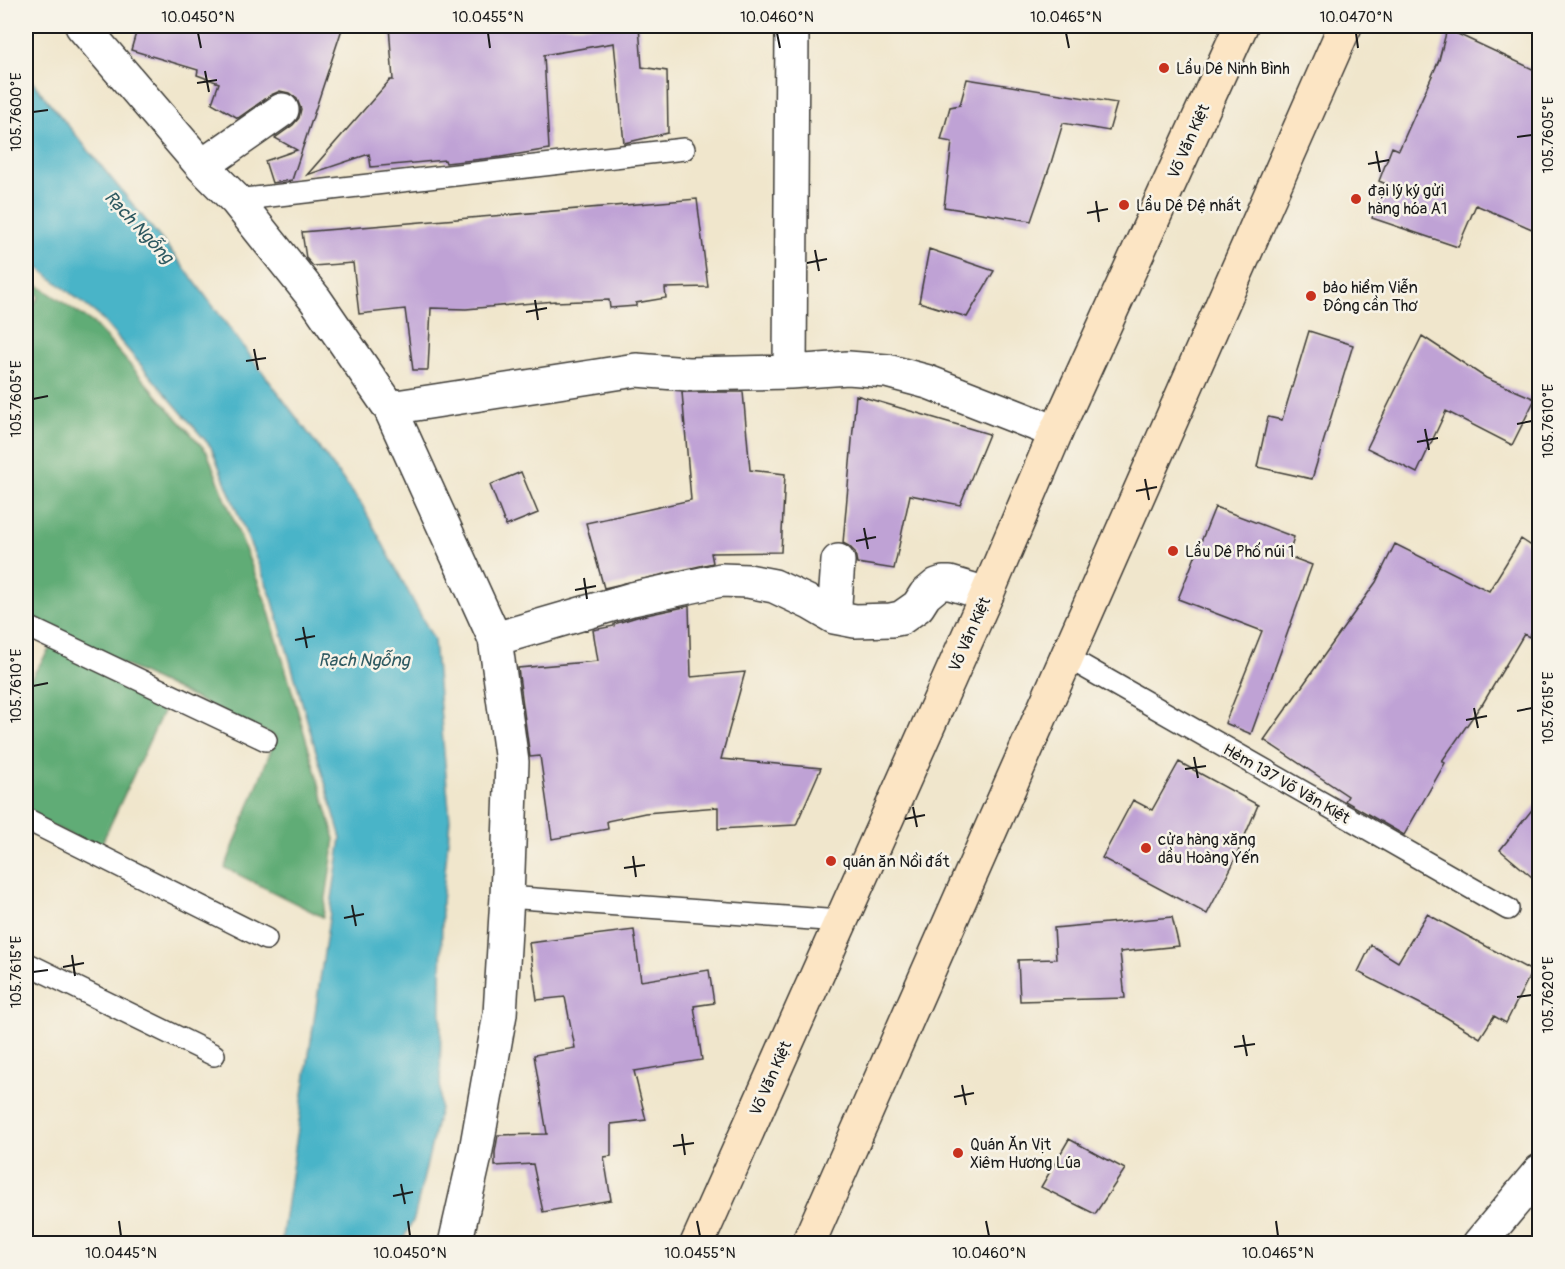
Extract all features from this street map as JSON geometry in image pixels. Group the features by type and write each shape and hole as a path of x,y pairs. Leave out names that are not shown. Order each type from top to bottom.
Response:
{"main road":[{"name":"Võ Văn Kiệt","path":"697,1244 987,594 1056,432 1241,26"},
{"path":"808,1244 1346,26"}],"street":[{"path":"82,26 202,166 236,200 315,299 390,408 495,639 512,762 500,1014 475,1156 454,1244"},
{"path":"790,372 792,26"},
{"path":"202,166 282,110"},
{"path":"390,408 636,370 688,374 790,372 848,368 887,370 928,382 1056,432"},
{"path":"834,617 838,561"},
{"path":"495,639 632,599 721,580 748,581 774,586 834,617 855,621 901,618 918,606 925,595 943,583 987,594"},
{"path":"1479,1244 1539,1171"}],"lane":[{"path":"236,200 684,149"},
{"path":"26,626 266,740"},
{"name":"Hẻm 137 Võ Văn Kiệt","path":"1067,657 1508,909"},
{"path":"26,819 266,939"},
{"path":"507,897 840,921"},
{"path":"26,963 214,1055"}],"green space":[{"path":"26,277 93,323 207,452 267,605 335,839 323,917 225,868 276,737 26,618 26,315 39,297"},
{"path":"52,645 167,703 99,849 26,813 26,686"}],"water":[{"name":"Rạch Ngỗng","path":"26,74 183,266 362,505 434,640 450,820 442,902 440,1108 414,1219 401,1243 281,1243 341,838 272,598 211,447 99,316 26,258"}],"building":[{"path":"138,26 343,26 292,180 272,183 265,161 297,150 275,138 299,118 301,109 297,99 289,93 280,91 238,118 212,103 219,83 197,75 198,70 131,50"},
{"path":"389,26 639,26 642,67 667,71 668,133 624,143 614,43 544,55 549,149 446,163 445,160 371,167 369,154 307,175 390,80 393,80"},
{"path":"1447,29 1539,72 1539,232 1476,205 1458,247 1372,218 1386,184 1379,181 1392,147 1399,150 1439,60"},
{"path":"967,79 1117,103 1109,131 1063,123 1031,221 944,207 952,142 941,140 950,107 960,105"},
{"path":"697,199 708,287 665,288 666,298 636,303 636,306 610,308 609,300 555,301 466,309 431,308 428,370 413,370 405,309 359,314 353,263 313,266 306,258 302,232"},
{"path":"929,249 994,271 967,317 919,302"},
{"path":"1309,331 1353,345 1312,479 1257,467 1268,417 1282,420"},
{"path":"1422,336 1486,378 1535,399 1512,445 1446,411 1417,473 1367,448"},
{"path":"682,392 743,392 750,470 785,474 781,552 711,553 713,563 604,588 586,523 691,500"},
{"path":"856,395 989,434 960,505 910,495 894,569 857,563 855,552 843,543"},
{"path":"521,472 538,513 506,526 490,485"},
{"path":"1215,507 1294,537 1288,556 1312,565 1251,734 1225,723 1262,631 1178,599"},
{"path":"1521,539 1539,551 1539,620 1529,637 1524,634 1482,705 1442,761 1445,763 1404,835 1345,801 1348,796 1264,740 1376,582 1395,544 1489,591"},
{"path":"689,606 691,677 745,672 721,759 821,768 796,825 718,829 718,807 645,813 607,821 608,829 552,839 540,756 530,757 518,668 598,661 593,630 614,626 614,624 637,617"},
{"path":"1179,762 1258,805 1232,866 1207,914 1102,858 1133,800 1152,810"},
{"path":"1539,801 1539,883 1500,850"},
{"path":"1427,914 1532,971 1506,1023 1494,1016 1480,1038 1444,1016 1358,972 1371,945 1398,962"},
{"path":"1172,917 1179,946 1120,952 1125,998 1020,1001 1018,960 1056,959 1054,928"},
{"path":"634,930 641,981 709,970 714,1003 694,1006 702,1060 634,1071 646,1120 611,1124 611,1156 604,1157 611,1200 543,1212 533,1164 495,1166 498,1135 547,1134 534,1055 575,1048 565,997 537,1000 529,943"},
{"path":"1069,1139 1125,1169 1095,1214 1041,1187"}],"place":[{"name":"Lẩu Dê Ninh Bình","path":"1164,68"},
{"name":"đại lý ký gửi hàng hóa A1","path":"1356,199"},
{"name":"Lẩu Dê Đệ nhất","path":"1124,205"},
{"name":"bảo hiểm Viễn Đông cần Thơ","path":"1311,296"},
{"name":"Lẩu Dê Phố núi 1","path":"1173,551"},
{"name":"cửa hàng xăng dầu Hoàng Yến","path":"1146,848"},
{"name":"quán ăn Nồi đất","path":"831,861"},
{"name":"Quán Ăn Vịt Xiêm Hương Lúa","path":"958,1153"}]}
